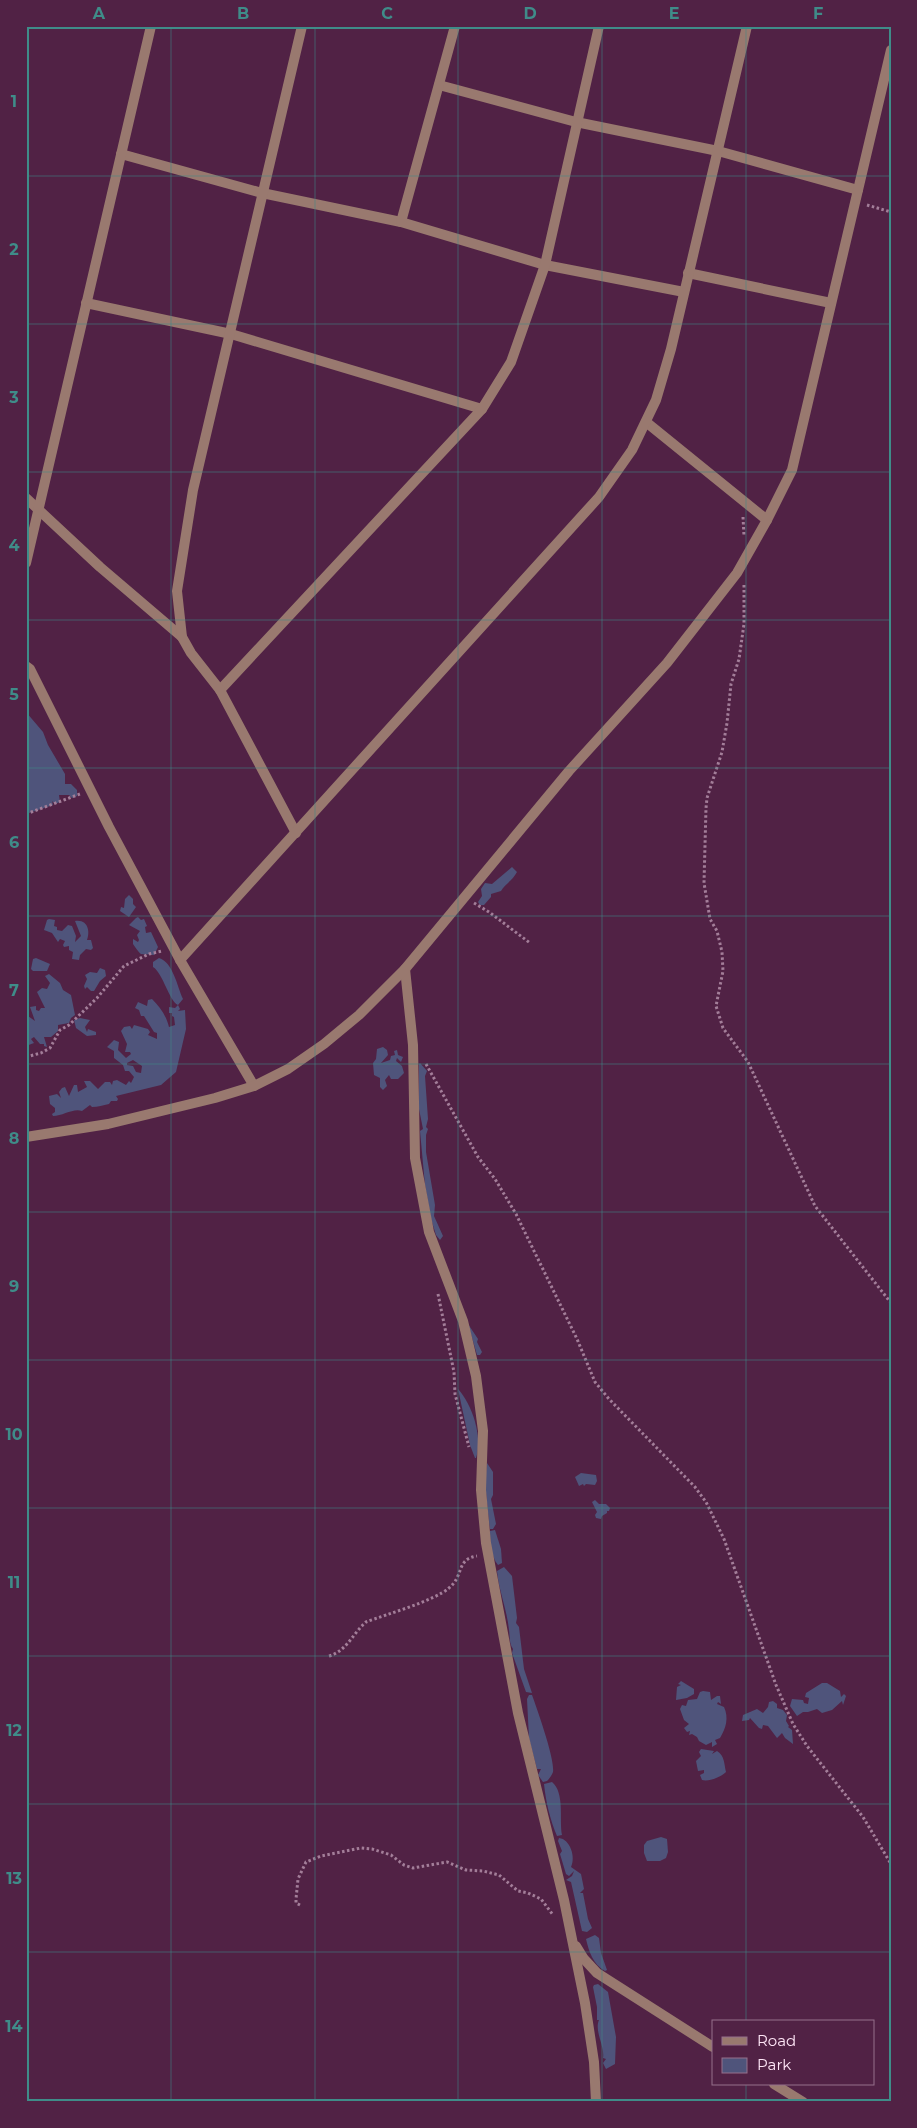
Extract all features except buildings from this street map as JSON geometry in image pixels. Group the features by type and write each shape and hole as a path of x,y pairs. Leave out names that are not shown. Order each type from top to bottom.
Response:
{"street":[{"path":"26,563 151,26"},
{"path":"182,637 177,591 193,490 302,26"},
{"path":"401,222 455,26"},
{"path":"220,690 482,409 511,362 544,265 599,26"},
{"path":"180,960 599,497 632,450 656,400 671,349 747,26"},
{"path":"26,1137 108,1124 215,1098 254,1086 288,1069 324,1044 358,1015 405,969 569,771 667,663 737,573 768,520 792,470 891,50"},
{"path":"439,85 576,122 718,151 858,190"},
{"path":"121,154 262,193 401,222 544,265 684,292"},
{"path":"688,273 831,303"},
{"path":"86,303 231,334 482,409"},
{"path":"646,422 768,520"},
{"path":"26,498 37,510 182,637 191,653 220,690 296,833"},
{"path":"26,666 30,669 90,790 180,960 254,1086"},
{"path":"405,969 412,1045 415,1158 429,1232 463,1322 476,1376 483,1431 481,1490 488,1554 518,1713 572,1939 594,2062 596,2102"},
{"path":"572,1939 584,1960 596,1973 712,2046"},
{"path":"777,2086 802,2102"}],"path":[{"path":"855,201 891,212"},
{"path":"740,498 744,519 744,624 739,659 731,684 722,752 707,798 706,808 704,883 710,919 717,931 722,952 723,971 716,1006 723,1028 748,1062 815,1206 891,1303"},
{"path":"26,814 90,790"},
{"path":"464,897 489,912 530,943"},
{"path":"26,1057 41,1054 50,1048 60,1030 72,1024 72,1021 91,1005 124,966 149,954 160,952 172,945"},
{"path":"412,1045 429,1069 478,1157 495,1179 516,1214 577,1339 595,1382 609,1399 695,1487 706,1502 724,1539 776,1685 793,1724 807,1746 863,1817 891,1864"},
{"path":"436,1286 454,1372 455,1394 470,1455"},
{"path":"330,1656 342,1651 357,1630 366,1622 437,1596 458,1580 462,1563 469,1557 488,1554"},
{"path":"300,1904 296,1902 298,1879 306,1862 321,1856 361,1848 372,1849 391,1855 404,1865 413,1868 446,1862 466,1870 483,1870 498,1875 518,1891 541,1899 554,1917"}],"green space":[{"path":"26,712 43,732 48,745 65,774 65,784 71,784 77,790 77,796 72,798 69,795 59,795 60,802 55,804 52,801 53,805 26,814"},
{"path":"512,867 517,872 513,877 501,891 491,894 491,897 484,905 480,905 478,902 482,896 481,889 485,883 492,884"},
{"path":"129,895 136,907 129,917 120,911 121,907 124,908 125,899"},
{"path":"138,917 141,920 144,919 147,926 145,927 146,933 151,932 158,947 154,955 141,954 133,944 133,939 138,942 137,935 140,931 129,925"},
{"path":"49,919 55,920 54,926 57,927 57,930 62,931 68,925 72,926 76,936 75,942 81,936 75,921 83,922 88,930 87,940 91,940 93,948 91,950 86,949 80,955 79,960 72,959 73,952 69,950 69,946 64,947 65,941 60,939 58,942 52,933 44,930"},
{"path":"36,958 50,964 47,971 33,971 31,969 33,959"},
{"path":"159,958 164,960 171,969 183,999 178,1005 172,998 157,970 153,967 153,962"},
{"path":"100,968 105,970 106,976 100,981 94,991 87,987 85,989 84,986 87,979 85,975 90,972 97,973"},
{"path":"49,974 60,983 63,990 71,995 75,1015 69,1023 58,1025 58,1031 51,1037 44,1037 47,1047 44,1044 40,1044 34,1037 31,1039 34,1043 26,1046 26,1010 28,1016 35,1021 30,1007 36,1006 36,1010 39,1011 41,1008 45,1008 37,992 42,988 47,989 50,983 45,976"},
{"path":"152,999 158,1005 169,1027 175,1025 172,1013 169,1013 169,1007 175,1008 178,1005 180,1009 178,1011 185,1010 186,1029 176,1072 161,1085 116,1096 117,1101 111,1101 109,1104 94,1107 90,1105 82,1111 53,1116 55,1108 50,1104 49,1096 57,1094 61,1098 59,1092 62,1088 65,1087 69,1096 74,1085 77,1085 78,1092 87,1087 84,1081 90,1081 98,1089 105,1082 110,1082 112,1085 113,1081 117,1080 126,1085 129,1081 131,1083 134,1077 129,1071 125,1071 123,1065 114,1058 114,1051 107,1047 114,1040 119,1042 118,1050 126,1058 131,1054 130,1052 125,1052 127,1044 121,1031 124,1027 130,1026 132,1029 134,1025 148,1029 150,1032 148,1035 157,1039 157,1033 154,1032 144,1016 141,1016 139,1010 135,1008 138,1002 147,1006 148,1000","holes":["133,1060 142,1066 141,1073 136,1072 133,1066 127,1065 127,1063"]},
{"path":"80,1018 90,1020 85,1027 87,1032 88,1029 96,1032 96,1035 87,1036 76,1028 74,1020"},
{"path":"383,1047 387,1050 388,1055 381,1063 390,1060 391,1056 395,1055 394,1051 397,1050 398,1055 403,1057 401,1062 397,1058 396,1061 402,1066 404,1073 398,1079 391,1079 389,1075 385,1080 387,1086 383,1090 380,1087 380,1078 374,1075 373,1063 376,1059 377,1049"},
{"path":"420,1063 427,1071 425,1076 428,1119 426,1127 428,1129 426,1152 435,1205 434,1216 443,1236 440,1240 436,1235 431,1219 425,1185 420,1131 423,1129 419,1109"},
{"path":"468,1324 478,1339 477,1342 482,1352 480,1355 477,1355"},
{"path":"458,1389 468,1403 475,1421 478,1440 476,1458 470,1445"},
{"path":"487,1463 493,1472 493,1495 491,1499 496,1524 493,1529 490,1529 485,1483"},
{"path":"581,1473 596,1475 597,1481 595,1485 586,1484 584,1486 583,1484 579,1486 575,1477"},
{"path":"595,1500 599,1504 606,1504 610,1508 601,1519 596,1518 595,1515 597,1512 592,1502"},
{"path":"495,1530 501,1549 502,1563 498,1565 492,1554 490,1540 490,1531"},
{"path":"504,1567 512,1576 516,1623 519,1627 524,1669 532,1693 526,1692 512,1653 513,1649 510,1642 508,1622 497,1571"},
{"path":"681,1681 694,1689 694,1694 687,1698 676,1700 677,1687 681,1685 678,1684"},
{"path":"822,1683 827,1683 840,1691 841,1697 844,1694 846,1696 843,1705 842,1701 832,1710 822,1713 817,1709 803,1712 797,1716 790,1706 792,1699 803,1700 804,1703 808,1704 809,1698 805,1697 806,1693"},
{"path":"700,1692 710,1692 711,1700 720,1696 721,1704 718,1702 717,1704 724,1707 726,1715 724,1730 720,1738 715,1740 717,1744 712,1747 712,1742 706,1745 692,1734 689,1735 690,1731 687,1732 684,1728 689,1724 684,1720 680,1709 682,1705 686,1706 688,1700 697,1699"},
{"path":"529,1695 532,1695 538,1711 553,1766 551,1776 547,1781 543,1782 538,1775 541,1769 537,1769 529,1739 527,1699"},
{"path":"773,1701 777,1704 777,1708 783,1710 787,1715 786,1721 788,1727 792,1730 793,1744 782,1733 777,1738 768,1726 763,1725 762,1729 759,1728 750,1718 749,1720 742,1721 743,1715 757,1709 763,1713 768,1707 769,1702"},
{"path":"701,1749 714,1751 712,1754 717,1751 720,1753 724,1760 726,1772 715,1779 702,1780 700,1775 704,1773 704,1770 698,1771 696,1761 701,1756 699,1752"},
{"path":"552,1782 559,1793 561,1807 562,1835 557,1836 549,1811 544,1784"},
{"path":"661,1837 667,1839 668,1852 666,1858 660,1861 647,1861 644,1845 647,1841"},
{"path":"559,1838 563,1839 571,1849 573,1858 571,1867 581,1874 584,1889 580,1893 583,1893 588,1919 592,1928 587,1932 582,1931 571,1882 566,1880 572,1876 574,1871 569,1876 566,1874 560,1854 562,1851 558,1841"},
{"path":"595,1935 599,1938 601,1953 607,1970 605,1971 595,1961 587,1944 586,1939"},
{"path":"598,1984 608,1992 616,2037 615,2064 606,2069 603,2063 606,2059 603,2058 593,1987"}]}
